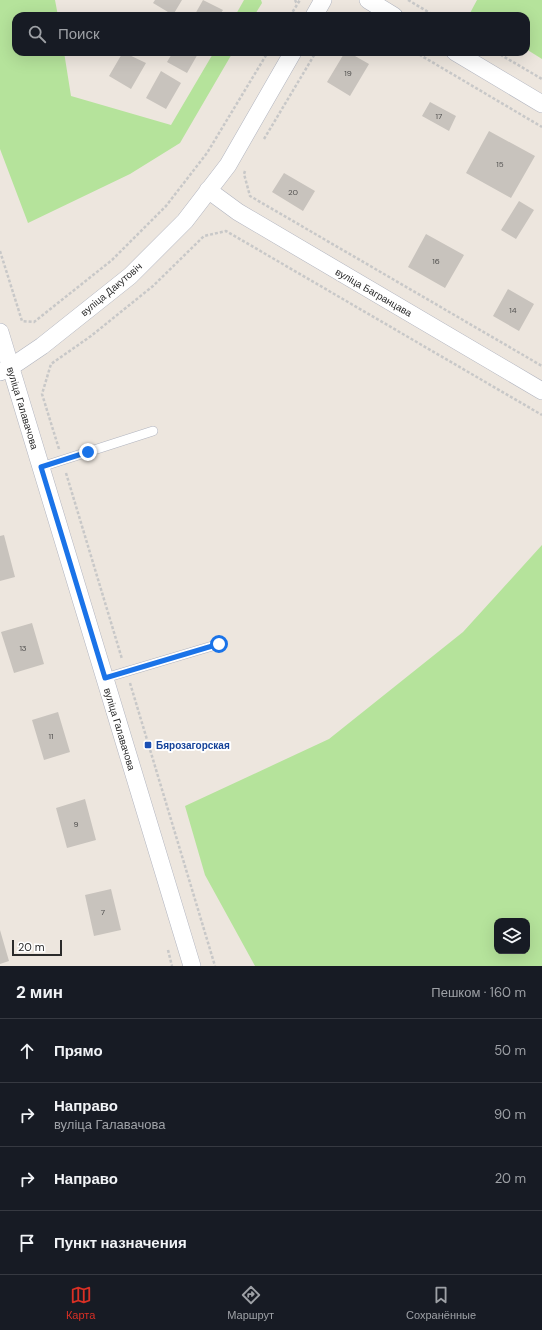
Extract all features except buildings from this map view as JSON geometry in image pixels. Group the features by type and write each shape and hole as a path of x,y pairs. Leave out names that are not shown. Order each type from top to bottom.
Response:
{"street":[{"path":"316,12 323,0"},
{"path":"368,0 388,12"},
{"name":"вуліца Дакутовіч","path":"5,369 42,346 130,276 185,221 228,165 291,56"},
{"path":"462,56 542,104"},
{"name":"вуліца Багранцава","path":"208,190 238,212 542,391"},
{"name":"вуліца Галавачова","path":"0,332 5,369 41,467 192,966"}],"lane":[{"path":"41,467 153,431"},
{"path":"105,678 219,644"}],"path":[{"path":"295,0 297,4"},
{"path":"292,12 300,0"},
{"path":"408,0 428,12"},
{"path":"0,251 22,321 34,322 112,260 166,206 207,153 266,56"},
{"path":"264,140 314,56"},
{"path":"422,56 542,127"},
{"path":"503,56 542,80"},
{"path":"248,167 244,174 250,196 542,366"},
{"path":"51,364 91,336 153,286 204,236 226,231 542,416"}],"green space":[{"path":"0,0 55,0 57,12 12,12 12,56 65,56 71,96 171,125 212,56 231,56 180,143 130,174 28,223 0,149"},
{"path":"244,0 261,0 262,3 256,12 237,12"},
{"path":"477,0 542,0 542,59 530,52 530,12 471,12"},
{"path":"542,545 542,966 255,966 205,875 185,806 329,739 463,632"}],"place":[{"name":"Бярозагорская","path":"148,745"}],"route":[{"path":"88,452 41,467 105,678 219,644"}]}
